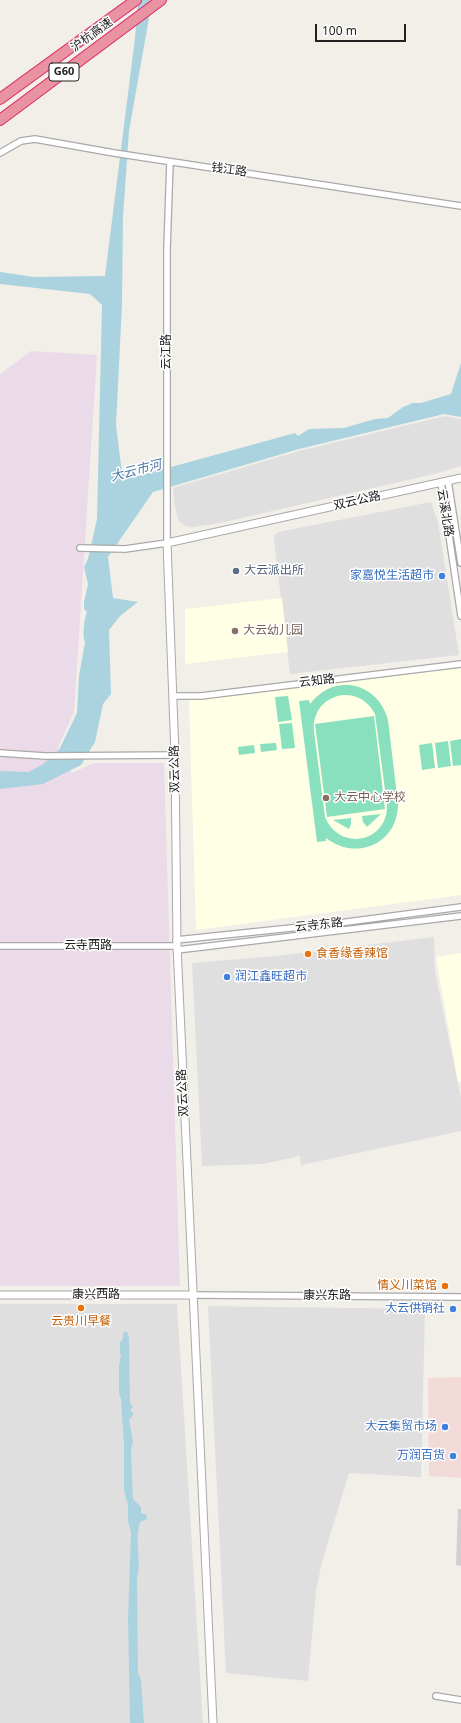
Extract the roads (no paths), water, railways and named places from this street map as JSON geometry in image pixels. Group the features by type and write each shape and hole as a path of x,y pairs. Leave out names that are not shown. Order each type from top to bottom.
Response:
{"highway":[{"name":"沪杭高速","path":"0,99 136,0"},
{"name":"沪杭高速","path":"0,120 161,0"}],"street":[{"name":"钱江路","path":"0,153 6,148 21,141 35,139 170,162 461,206"},
{"name":"云江路","path":"167,543 167,249 170,162"},
{"name":"双云公路","path":"213,1723 177,945 175,755 167,543 461,478"},
{"name":"云溪北路","path":"444,481 461,564"},
{"name":"云溪北路","path":"444,481 461,616"},
{"path":"80,548 125,550 167,543"},
{"name":"云知路","path":"173,696 201,696 461,664"},
{"path":"0,753 45,756 175,755"},
{"name":"云寺东路","path":"177,945 461,907"},
{"name":"云寺东路","path":"177,945 461,916"},
{"name":"云寺西路","path":"0,946 177,945"},
{"name":"康兴西路","path":"0,1295 192,1295"},
{"name":"康兴东路","path":"192,1295 461,1297"},
{"path":"436,1696 461,1700"}],"water":[{"path":"138,0 150,0 149,18 129,131 123,217 122,305 116,425 122,473 131,478 295,433 298,436 309,429 344,428 375,419 388,418 403,407 413,403 421,403 451,394 461,363 461,417 444,414 299,449 153,492 108,557 113,598 138,602 120,616 109,630 111,694 103,704 95,742 81,765 43,784 0,789 0,771 28,772 42,765 59,750 77,713 79,676 85,642 84,627 87,612 84,609 84,602 88,584 84,567 88,559 97,519 102,305 90,294 0,284 0,272 34,277 105,276 135,38"},
{"path":"124,1331 128,1333 129,1338 130,1403 133,1407 130,1410 134,1414 129,1420 133,1442 131,1449 133,1499 141,1507 141,1514 146,1514 147,1519 140,1522 138,1529 139,1565 137,1579 138,1673 141,1679 144,1723 130,1723 128,1618 131,1532 128,1521 128,1505 124,1490 124,1444 121,1399 119,1394 119,1366 121,1355 120,1341 122,1341"}],"place":[{"name":"大云派出所","path":"236,571"},
{"name":"家嘉悦生活超市","path":"442,576"},
{"name":"大云幼儿园","path":"235,631"},
{"name":"大云中心学校","path":"326,798"},
{"name":"食香缘香辣馆","path":"308,954"},
{"name":"润江鑫旺超市","path":"227,977"},
{"name":"情义川菜馆","path":"445,1286"},
{"name":"云贵川早餐","path":"81,1308"},
{"name":"大云供销社","path":"453,1309"},
{"name":"大云集贸市场","path":"445,1427"},
{"name":"万润百货","path":"453,1456"}],"water label":[{"name":"大云市河","path":"136,471"}]}
